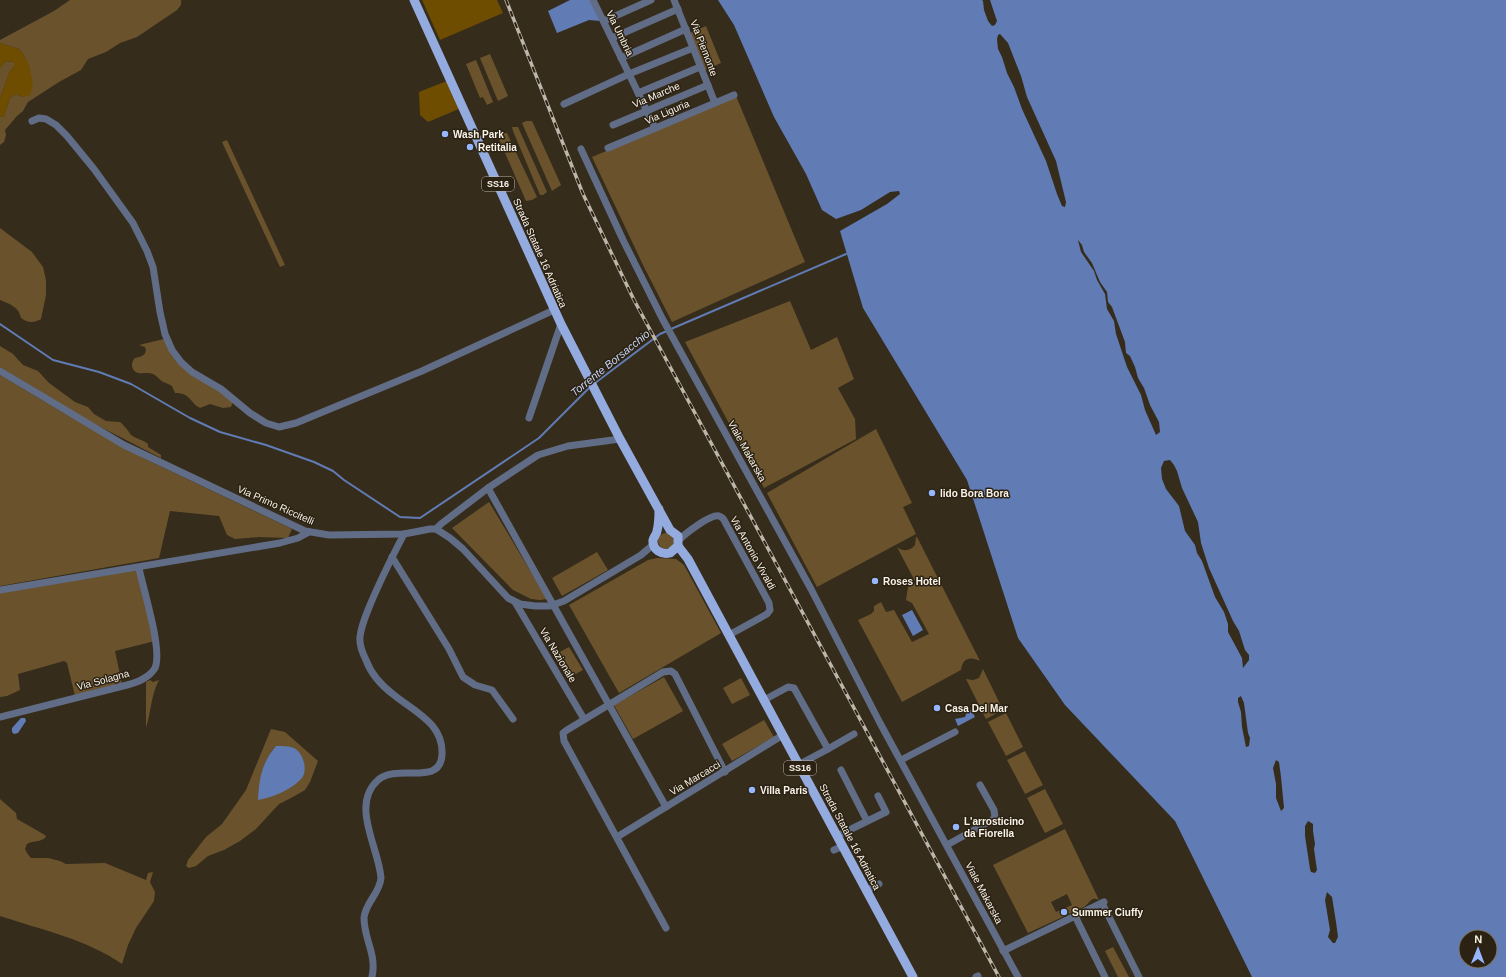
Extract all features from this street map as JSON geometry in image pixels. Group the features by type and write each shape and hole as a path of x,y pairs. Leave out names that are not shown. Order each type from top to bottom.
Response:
{"main road":[{"name":"Strada Statale 16 Adriatica","path":"414,0 554,310 583,368 620,439 675,540 688,559 837,836 838,848 866,891 913,977"},
{"path":"657,532 664,529 675,540 666,554 659,552 653,540 657,532 659,509"}],"street":[{"path":"604,21 651,0"},
{"name":"Via Piemonte","path":"674,0 715,103"},
{"name":"Via Umbria","path":"596,1 621,58 655,128"},
{"path":"612,38 678,9"},
{"path":"621,58 686,30"},
{"path":"564,104 629,74 693,48"},
{"path":"638,93 700,67"},
{"name":"Via Marche","path":"613,125 708,85"},
{"name":"Via Liguria","path":"608,148 734,95"},
{"path":"32,121 39,118 48,120 67,136 94,169 133,223 146,247 152,263 163,325 170,345 176,356 192,372 217,387 250,413 270,425 281,427 296,423 414,374 554,310"},
{"name":"Viale Makarska","path":"581,149 619,233 662,318 811,589 1018,977"},
{"path":"528,418 561,324"},
{"name":"Via Primo Riccitelli","path":"0,371 124,445 287,523 309,532 328,535 404,534 436,529"},
{"path":"436,529 488,488 527,461 543,453 572,446 620,439"},
{"name":"Via Nazionale","path":"488,488 610,704 666,807"},
{"name":"Via Antonio Vivaldi","path":"675,540 714,516 720,516 723,519 770,604 770,610 767,614 729,635"},
{"name":"Via Nazionale","path":"436,529 463,549 502,592 515,602 584,719"},
{"path":"0,590 139,568 280,543 298,538 309,532"},
{"path":"372,977 374,959 364,917 367,907 379,886 381,878 366,817 368,795 375,784 386,776 398,773 425,773 434,771 439,765 442,756 441,741 434,726 382,684 370,669 361,648 360,636 364,619 404,534"},
{"path":"641,555 654,544"},
{"path":"641,555 659,552"},
{"name":"Via Nazionale","path":"515,602 532,606 554,605 564,601 641,555"},
{"path":"392,557 449,649 463,676 475,685 492,690 513,719"},
{"name":"Via Solagna","path":"0,717 122,686 139,681 150,674 156,664 156,648 139,568"},
{"path":"666,928 562,739 563,735 565,731 584,719 663,672 671,671 675,674 725,772"},
{"path":"764,700 788,687 794,688 828,749"},
{"path":"901,760 955,732"},
{"path":"798,765 854,734"},
{"name":"Via Marcacci","path":"616,837 783,736"},
{"path":"841,770 867,821"},
{"path":"947,845 995,818 994,810 980,785"},
{"path":"837,836 886,812 878,796"},
{"path":"866,891 879,884"},
{"path":"1003,951 1103,902 1139,977"},
{"path":"1075,916 1105,977"}],"shaded area":[{"path":"70,0 181,0 181,3 177,10 137,37 120,43 106,52 88,59 81,70 28,102 23,111 5,130 6,135 4,142 0,145 0,117 4,116 10,98 16,94 23,97 25,57 19,49 0,43 0,40 54,11"},
{"path":"422,0 497,0 503,13 440,40"},
{"path":"706,26 721,63 705,70 690,33"},
{"path":"0,43 19,49 23,54 29,64 33,86 30,95 23,97 16,94 10,98 4,116 0,117 0,98 10,71 14,67 14,62 6,61 0,68"},
{"path":"490,54 508,96 498,101 480,58"},
{"path":"476,60 493,102 487,105 483,97 480,98 466,64"},
{"path":"6,61 14,62 14,67 10,71 0,98 0,68"},
{"path":"449,80 461,108 428,122 420,115 419,92"},
{"path":"736,96 805,262 672,322 592,157"},
{"path":"532,121 561,185 552,191 522,123"},
{"path":"512,127 518,127 547,192 543,195 540,195"},
{"path":"501,133 507,133 537,197 532,200 526,201 498,137"},
{"path":"227,140 285,265 280,267 222,142"},
{"path":"0,228 32,252 43,267 46,280 46,295 41,319 33,322 26,321 21,318 16,309 0,300"},
{"path":"790,301 811,350 837,337 854,379 838,388 855,419 856,439 764,488 685,342"},
{"path":"164,339 171,353 233,402 231,407 223,408 210,404 200,408 184,394 175,393 172,386 163,382 153,374 135,372 132,368 132,364 135,358 142,356 146,352 145,347 139,345"},
{"path":"0,346 13,354 23,365 38,371 49,383 75,402 88,407 94,414 106,421 120,422 131,435 148,444 148,447 161,455 161,458 89,421 0,367"},
{"path":"0,375 147,460 292,529 288,538 259,537 235,539 227,535 219,516 170,511 159,558 0,586"},
{"path":"876,429 912,503 903,507 916,534 817,587 767,493"},
{"path":"489,502 547,599 531,599 513,590 452,528"},
{"path":"663,533 669,533 674,538 672,547 669,549 663,549 658,544 658,538"},
{"path":"916,537 980,661 977,659 968,659 963,663 961,670 902,702 858,620 871,614 874,611 874,606 881,602 886,612 894,610 912,642 929,634 912,603 906,600 908,587 916,583 897,547 904,550 911,549 915,545"},
{"path":"597,552 608,570 562,596 552,578"},
{"path":"657,558 676,559 684,565 721,633 619,693 569,605 648,560"},
{"path":"137,570 155,641 115,651 122,684 75,696 67,663 64,661 18,674 20,690 7,696 0,697 0,593"},
{"path":"569,647 583,670 572,676 558,653"},
{"path":"983,669 1003,710 986,719 966,679 973,680 979,678"},
{"path":"664,677 683,711 633,739 614,705"},
{"path":"741,678 750,695 732,704 723,688"},
{"path":"150,680 153,682 159,680 154,692 146,728 146,682"},
{"path":"1006,713 1023,747 1006,756 988,722"},
{"path":"764,720 774,737 732,761 722,744"},
{"path":"271,729 285,732 318,761 310,782 305,790 279,804 256,829 240,841 224,850 208,856 196,866 189,868 186,866 188,860 206,837 222,824 246,790","holes":["276,746 259,800 260,785 265,765 271,752"]},
{"path":"1025,751 1043,785 1025,794 1007,760"},
{"path":"1045,789 1063,824 1045,833 1027,798"},
{"path":"0,799 16,813 17,819 45,835 46,837 41,840 27,844 25,849 31,858 48,858 66,864 105,863 146,880 148,873 153,872 150,882 155,892 154,901 136,928 128,945 122,964 108,955 79,942 0,916"},
{"path":"1065,829 1099,900 1092,899 1084,907 1028,933 993,865","holes":["1067,894 1072,905 1056,912 1051,902"]},
{"path":"1113,947 1129,977 1118,977 1105,951"}],"water":[{"path":"570,0 590,0 600,21 589,20 557,33 548,11"},
{"path":"718,0 1506,0 1506,977 1252,977 1175,821 1065,705 1018,638 967,480 863,308 840,231 887,204 900,194 899,191 890,192 861,210 836,219 822,210 806,174 774,117 734,25"},
{"path":"912,610 923,630 913,636 902,615"},
{"path":"971,710 975,717 958,726 955,719 965,717 967,712"},
{"path":"21,718 25,718 26,721 18,733 14,734 12,732 12,728"},
{"path":"276,746 294,748 300,754 303,758 305,768 303,777 296,784 286,790 258,800 259,785 264,765 267,758"}],"pier":[{"path":"982,0 990,0 997,21 995,25 992,26 988,21"},
{"path":"1000,34 1008,43 1021,76 1027,97 1056,161 1066,202 1065,207 1062,206 1046,161 1007,73 998,49 997,39 998,35"},
{"path":"1078,240 1092,263 1100,282 1107,292 1108,302 1112,307 1125,342 1126,353 1130,356 1138,378 1159,422 1160,432 1156,435 1145,410 1141,395 1127,367 1116,334 1114,321 1107,309 1105,294 1094,271 1081,252"},
{"path":"1170,460 1177,471 1182,488 1198,522 1201,543 1209,568 1239,631 1245,650 1249,655 1249,660 1243,668 1242,658 1228,632 1228,624 1224,612 1215,597 1195,545 1185,531 1179,506 1166,489 1162,479 1161,468 1164,461"},
{"path":"1241,696 1244,703 1250,738 1249,746 1246,747 1241,712 1238,702 1238,698"},
{"path":"1276,760 1279,762 1281,777 1284,808 1281,811 1276,798 1276,784 1273,768"},
{"path":"1308,821 1313,824 1317,870 1315,873 1311,872 1310,869 1305,836 1305,826"},
{"path":"1327,892 1332,897 1336,922 1338,937 1335,943 1333,943 1328,937 1330,930 1325,900"}],"waterway":[{"name":"Torrente Borsacchio","path":"671,329 846,254"},
{"path":"0,324 53,360 99,372 131,384 190,418 220,432 266,445 314,462 333,471 400,517 420,518 539,438 590,387"},
{"name":"Torrente Borsacchio","path":"595,383 660,334 667,331"}],"railway":[{"path":"506,0 583,194 634,300 999,977"}],"place":[{"name":"Wash Park","path":"445,134"},
{"name":"Retitalia","path":"470,147"},
{"name":"lido Bora Bora","path":"932,493"},
{"name":"Roses Hotel","path":"875,581"},
{"name":"Casa Del Mar","path":"937,708"},
{"name":"Villa Paris","path":"752,790"},
{"name":"L'arrosticino da Fiorella","path":"956,827"},
{"name":"Summer Ciuffy","path":"1064,912"}]}
